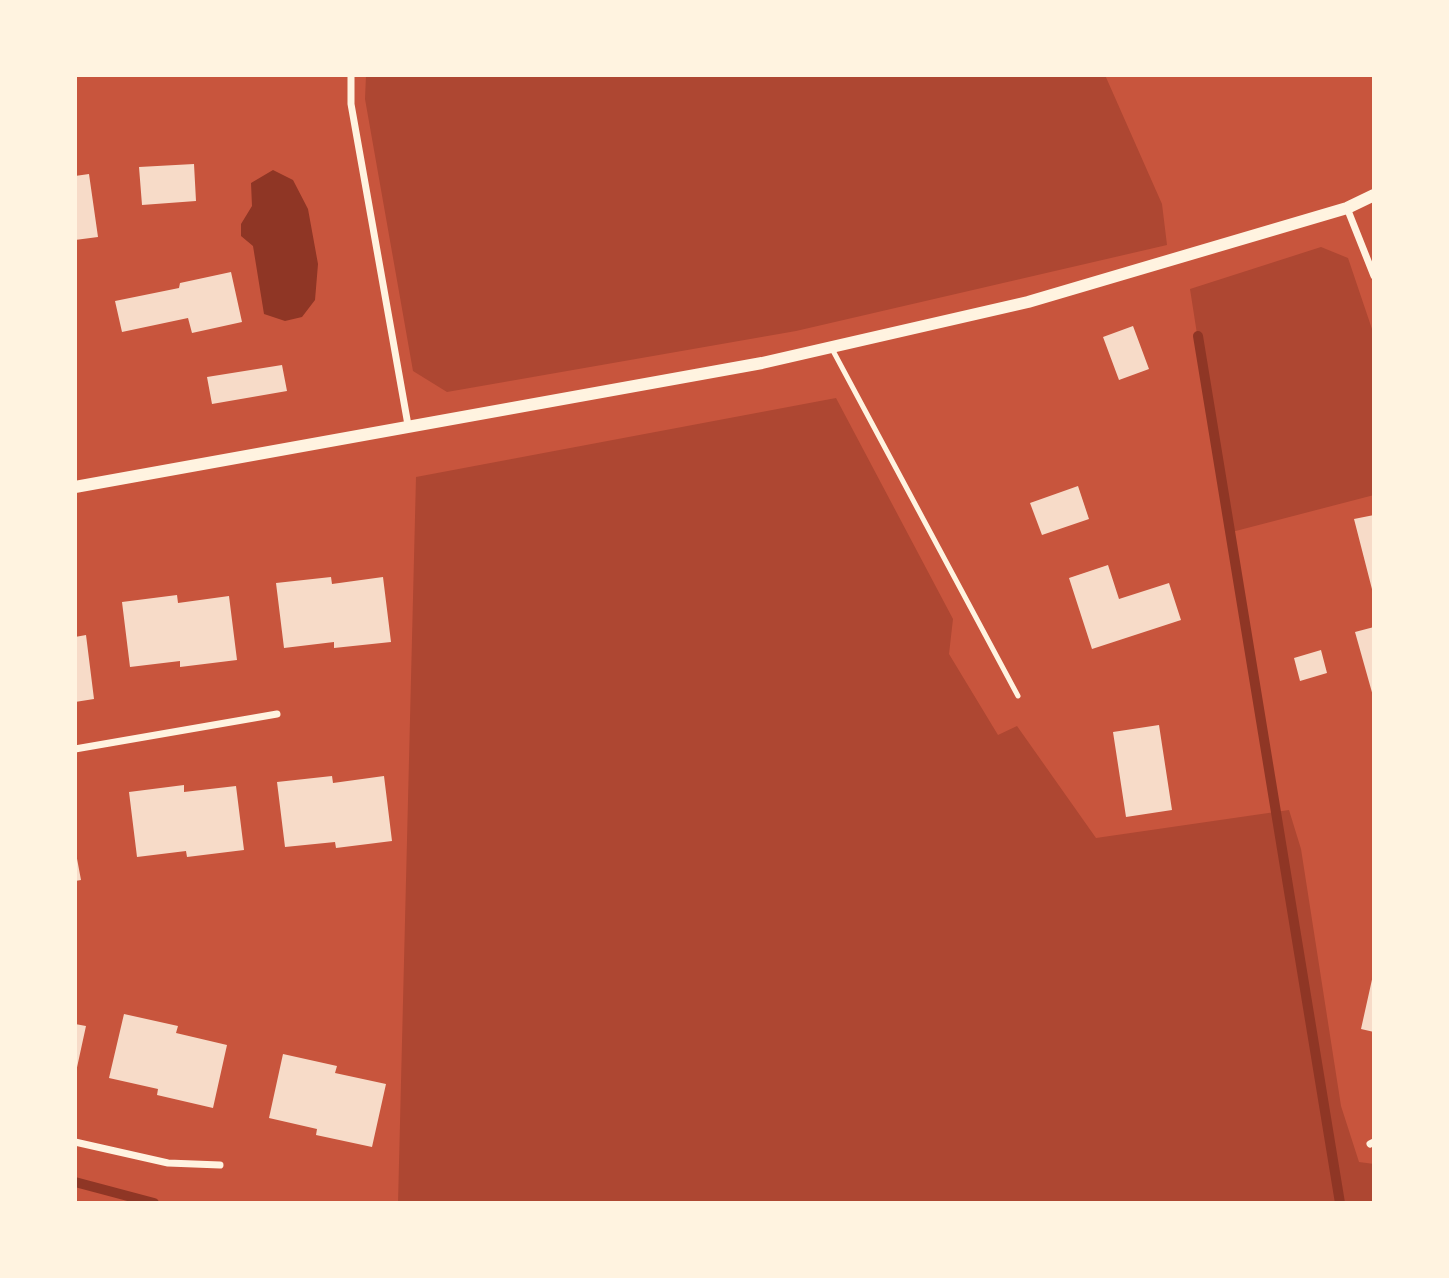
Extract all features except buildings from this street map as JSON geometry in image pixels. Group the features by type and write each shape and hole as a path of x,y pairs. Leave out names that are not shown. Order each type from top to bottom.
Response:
{"street":[{"path":"351,75 351,104 408,425"},
{"path":"75,487 762,363 1028,302 1347,208 1374,195"},
{"path":"1347,208 1374,276"},
{"path":"75,749 277,714"},
{"path":"75,1142 168,1163 220,1165"}],"lane":[{"path":"831,347 1018,696"}],"shaded area":[{"path":"366,75 1105,75 1162,204 1167,245 796,331 447,392 413,371 365,99"},
{"path":"273,170 293,180 308,209 318,264 315,300 302,317 285,321 264,314 253,246 241,236 241,224 252,206 251,183"},
{"path":"1321,247 1348,258 1374,335 1374,495 1228,533 1190,289"},
{"path":"836,398 953,619 949,654 998,735 1017,726 1096,838 1289,810 1301,849 1341,1106 1359,1162 1374,1164 1374,1203 398,1203 416,477"}],"waterway":[{"path":"1198,336 1340,1203"},
{"path":"75,1182 154,1203"}]}
